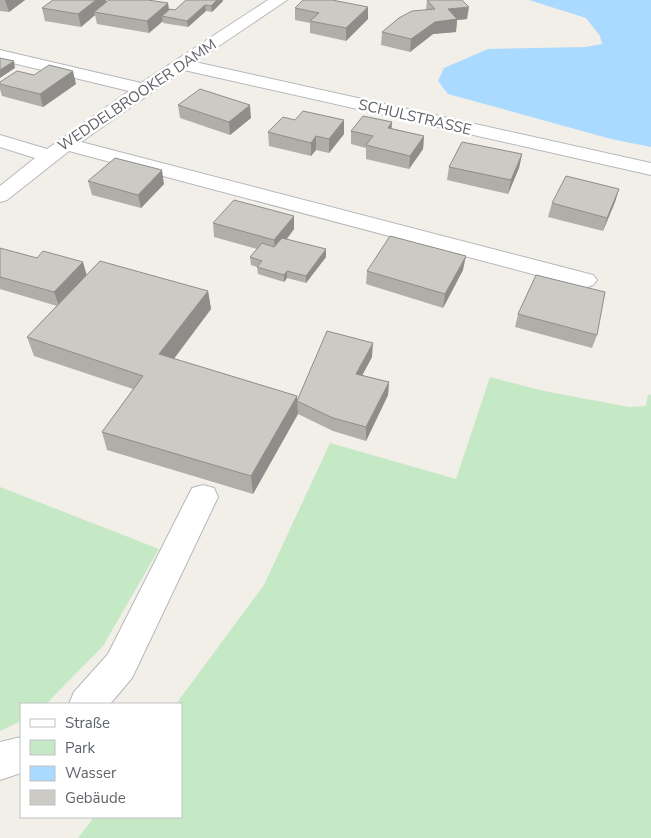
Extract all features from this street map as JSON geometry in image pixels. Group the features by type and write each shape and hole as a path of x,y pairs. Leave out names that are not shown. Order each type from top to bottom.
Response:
{"street":[{"name":"WEDDELBROOKER DAMM","path":"0,196 57,150 143,89 280,0"},
{"path":"0,55 143,89"},
{"name":"SCHULSTRASSE","path":"180,64 651,169"},
{"path":"0,141 57,150 585,280"},
{"path":"88,703 120,666 203,497"},
{"path":"0,761 20,755"}],"green space":[{"path":"490,377 544,391 629,407 646,406 648,394 651,395 651,838 78,838 93,818 182,818 182,703 177,703 264,585 330,443 456,479"},
{"path":"0,487 159,549 103,646 47,703 20,703 20,721 0,731"}],"water":[{"path":"529,0 651,0 651,147 611,139 448,94 438,81 444,68 488,49 586,47 602,44 600,36 586,18"}],"building":[{"path":"53,0 96,0 78,14 42,8"},
{"path":"109,0 148,0 168,3 147,21 94,12"},
{"path":"186,0 217,0 211,6 205,5 187,21 162,16 170,9 175,10"},
{"path":"303,0 332,0 368,7 346,28 310,21 319,13 295,8"},
{"path":"427,0 462,0 469,7 448,9 457,19 435,22 411,39 382,32 399,18 412,11 435,9"},
{"path":"0,58 14,61 0,70"},
{"path":"49,65 73,71 40,94 0,84 0,82 17,71 34,75"},
{"path":"200,89 250,105 229,122 178,105"},
{"path":"303,111 344,120 329,139 316,136 311,143 268,132 283,117 295,120"},
{"path":"363,116 392,122 388,128 424,136 410,156 366,145 373,136 351,131"},
{"path":"462,142 522,154 511,180 449,167"},
{"path":"115,158 162,170 138,195 88,181"},
{"path":"566,176 619,189 607,218 552,203"},
{"path":"234,200 294,216 274,240 213,223"},
{"path":"390,236 466,256 445,294 367,271"},
{"path":"282,238 326,249 306,276 287,271 284,275 257,267 262,261 250,257 262,243 274,247"},
{"path":"0,248 37,258 43,251 83,262 54,292 0,277"},
{"path":"100,261 208,291 159,354 297,396 251,476 102,432 143,376 27,337"},
{"path":"536,275 605,292 597,335 518,314"},
{"path":"327,331 373,343 356,374 389,382 366,427 333,418 297,401"}]}
